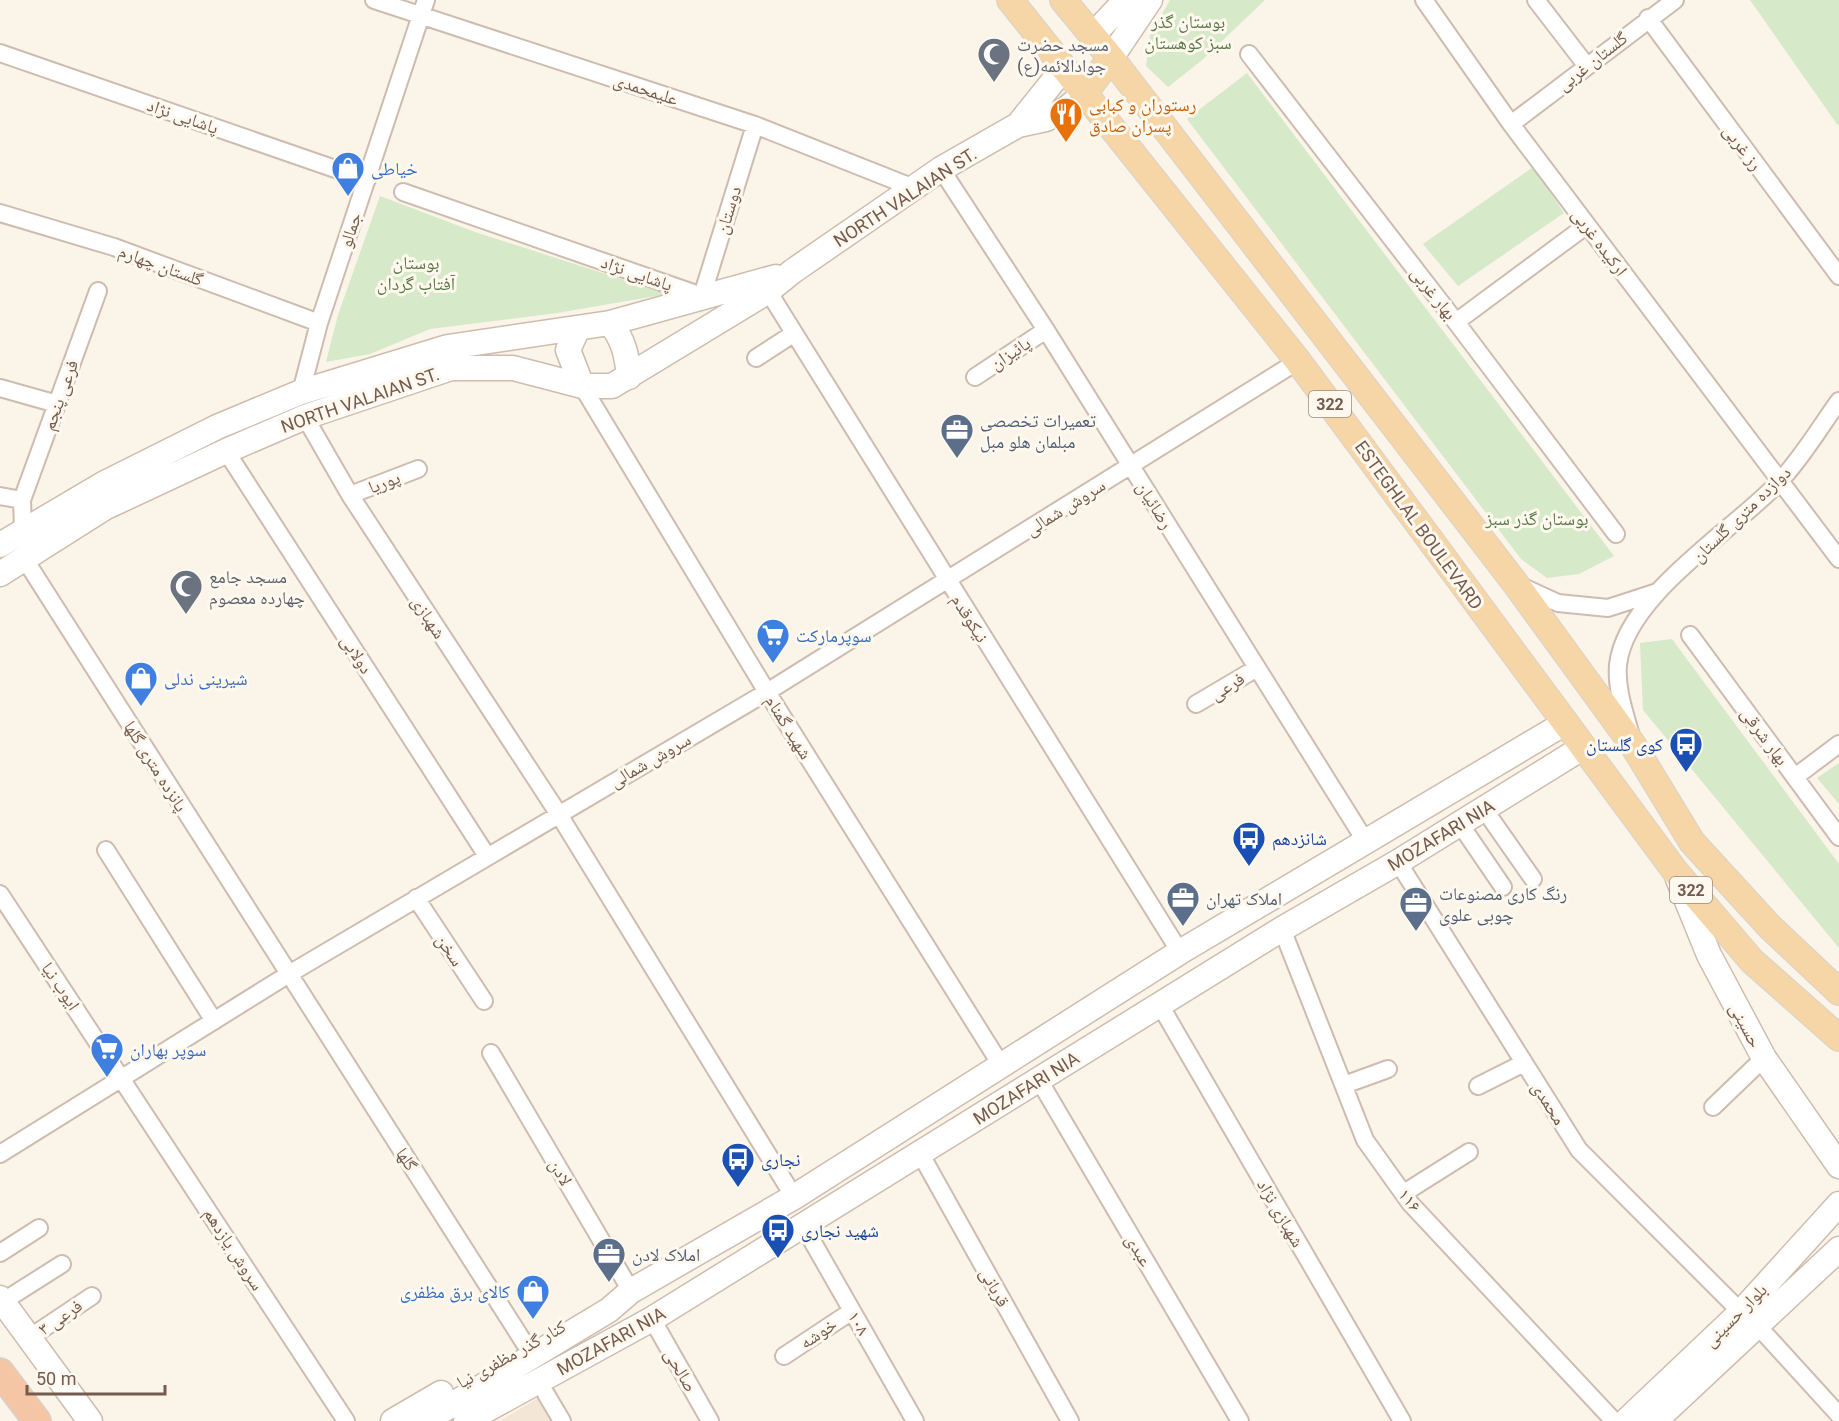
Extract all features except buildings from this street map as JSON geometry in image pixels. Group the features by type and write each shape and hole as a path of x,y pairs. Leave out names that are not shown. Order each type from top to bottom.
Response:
{"highway":[{"path":"0,1372 38,1421"}],"main road":[{"name":"ESTEGHLAL BOULEVARD","path":"1010,0 1083,95 1298,361 1675,871 1752,961 1839,1038"},
{"name":"ESTEGHLAL BOULEVARD","path":"1063,0 1111,58 1515,583 1633,744 1692,842 1770,927 1839,992"},
{"path":"1063,69 1092,34 1126,0"},
{"path":"1083,95 1150,0"},
{"name":"NORTH VALAIAN ST.","path":"1018,125 1063,69"},
{"name":"NORTH VALAIAN ST.","path":"0,574 104,508 226,451 305,417 451,368 513,368 582,386 612,386 793,271 941,169 1018,125 1046,119 1066,109 1083,95"},
{"name":"NORTH VALAIAN ST.","path":"0,545 23,529 103,484 217,427 302,392 448,347 577,330 702,296 765,287"},
{"path":"609,323 620,335 627,355 629,377"},
{"path":"577,330 568,350 582,386"},
{"path":"302,392 305,417"},
{"name":"MOZAFARI NIA","path":"425,1421 609,1310 631,1291 794,1197 1180,952 1564,723"},
{"name":"MOZAFARI NIA","path":"466,1421 652,1319 1282,929 1398,862 1582,748"},
{"path":"1512,755 1539,755 1543,764 1539,774"},
{"name":"حسینی","path":"1675,871 1709,955 1764,1058 1839,1166"},
{"name":"بلوار حسینی","path":"1655,1421 1748,1318 1839,1204"},
{"name":"بلوار حسینی","path":"1626,1421 1748,1318 1839,1249"},
{"name":"کنار گذر مظفری نیا","path":"393,1421 525,1344 631,1291"},
{"path":"1,1300 90,1421"},
{"path":"500,1421 546,1394 652,1319"}],"street":[{"name":"علیمحمدی","path":"374,0 423,7 755,125 914,188"},
{"name":"ارکیده غربی","path":"1424,0 1511,124 1839,559"},
{"path":"1536,0 1586,66"},
{"name":"گلستان غربی","path":"1511,124 1647,18 1675,0"},
{"name":"جمالو","path":"302,392 319,323 423,7"},
{"name":"رز غربی","path":"1647,18 1839,276"},
{"name":"پاشایی نژاد","path":"0,53 367,180"},
{"name":"بهار غربی","path":"1249,54 1456,321 1616,534"},
{"name":"دوستان","path":"702,296 755,125"},
{"name":"رضائیان","path":"941,169 1046,330 1366,842"},
{"name":"پاشایی نژاد","path":"403,192 702,296"},
{"name":"گلستان چهارم","path":"0,213 114,247 319,323"},
{"path":"1456,321 1587,225"},
{"name":"نیکوقدم","path":"765,287 1180,952"},
{"name":"فرعی پنجم","path":"22,500 98,291"},
{"name":"پائیزان","path":"975,377 1046,330"},
{"path":"756,358 793,334"},
{"name":"سروش شمالی","path":"0,1154 288,974 767,692 1298,361"},
{"name":"شهید گمنام","path":"582,386 767,692 1001,1065"},
{"path":"0,388 57,404"},
{"name":"دوازده متری گلستان","path":"1657,592 1780,482 1839,401"},
{"name":"شهبازی","path":"305,417 350,495 558,813"},
{"name":"دولابی","path":"226,451 487,856"},
{"name":"پوریا","path":"350,495 418,469"},
{"path":"0,496 22,500 23,529"},
{"name":"پانزده متری گلها","path":"24,558 288,974"},
{"path":"1515,583 1558,603 1608,608 1657,592"},
{"path":"1633,744 1622,704 1618,664 1632,625 1657,592"},
{"name":"بهار شرقی","path":"1690,635 1839,837"},
{"name":"فرعی","path":"1196,704 1257,668"},
{"path":"1795,777 1839,744"},
{"path":"1484,809 1533,879"},
{"path":"558,813 794,1197"},
{"path":"1460,824 1503,886"},
{"path":"106,850 214,1021"},
{"name":"محمدی","path":"1398,862 1579,1150 1748,1318 1839,1415"},
{"name":"ایوب نیا","path":"0,894 123,1078"},
{"name":"سخن","path":"416,898 484,1001"},
{"name":"۱۱۶","path":"1282,929 1365,1140 1404,1193 1614,1421"},
{"name":"گلها","path":"288,974 525,1344"},
{"name":"شهبازی نژاد","path":"1160,1005 1402,1421"},
{"name":"لادن","path":"491,1053 631,1291"},
{"path":"1713,1107 1764,1058"},
{"path":"1478,1086 1524,1063"},
{"path":"1344,1085 1388,1069"},
{"name":"سروش یازدهم","path":"123,1078 346,1421"},
{"name":"عبدی","path":"1039,1080 1240,1421"},
{"path":"1404,1193 1469,1152"},
{"name":"قربانی","path":"920,1153 1070,1421"},
{"name":"۱۰۸","path":"803,1225 915,1421"},
{"path":"0,1253 39,1228"},
{"path":"1,1300 62,1264"},
{"name":"فرعی ۳","path":"29,1338 92,1296"},
{"name":"خوشه","path":"784,1356 852,1311"},
{"name":"صالحی","path":"652,1319 710,1421"},
{"path":"546,1394 562,1421"}],"shaded area":[{"path":"551,1390 568,1421 500,1421"}],"green space":[{"name":"بوستان گذر سبز کوهستان","path":"1170,0 1265,0 1201,61 1168,87 1146,66 1150,35"},
{"path":"1750,0 1839,0 1839,127"},
{"name":"بوستان گذر سبز","path":"1247,73 1614,556 1579,574 1547,578 1521,559 1187,119"},
{"path":"1533,167 1564,213 1458,286 1423,244"},
{"name":"بوستان آفتاب گردان","path":"380,196 475,232 668,294 557,313 430,329 370,354 326,362 338,315"},
{"path":"1672,639 1839,864 1839,948 1643,710 1640,643"},
{"path":"1839,763 1839,804 1817,778"}],"place":[{"name":"مسجد حضرت جوادالائمه(ع)","path":"994,83"},
{"name":"رستوران و کبابی پسران صادق","path":"1066,143"},
{"name":"خیاطی","path":"348,197"},
{"name":"تعمیرات تخصصی مبلمان هلو مبل","path":"957,459"},
{"name":"مسجد جامع چهارده معصوم","path":"186,615"},
{"name":"سوپرمارکت","path":"773,664"},
{"name":"شیرینی ندلی","path":"141,707"},
{"name":"کوی گلستان","path":"1686,773"},
{"name":"شانزدهم","path":"1249,867"},
{"name":"املاک تهران","path":"1183,927"},
{"name":"رنگ کاری مصنوعات چوبی علوی","path":"1416,932"},
{"name":"سوپر بهاران","path":"107,1078"},
{"name":"نجاری","path":"738,1188"},
{"name":"شهید نجاری","path":"778,1259"},
{"name":"املاک لادن","path":"609,1283"},
{"name":"کالای برق مظفری","path":"533,1320"}]}
